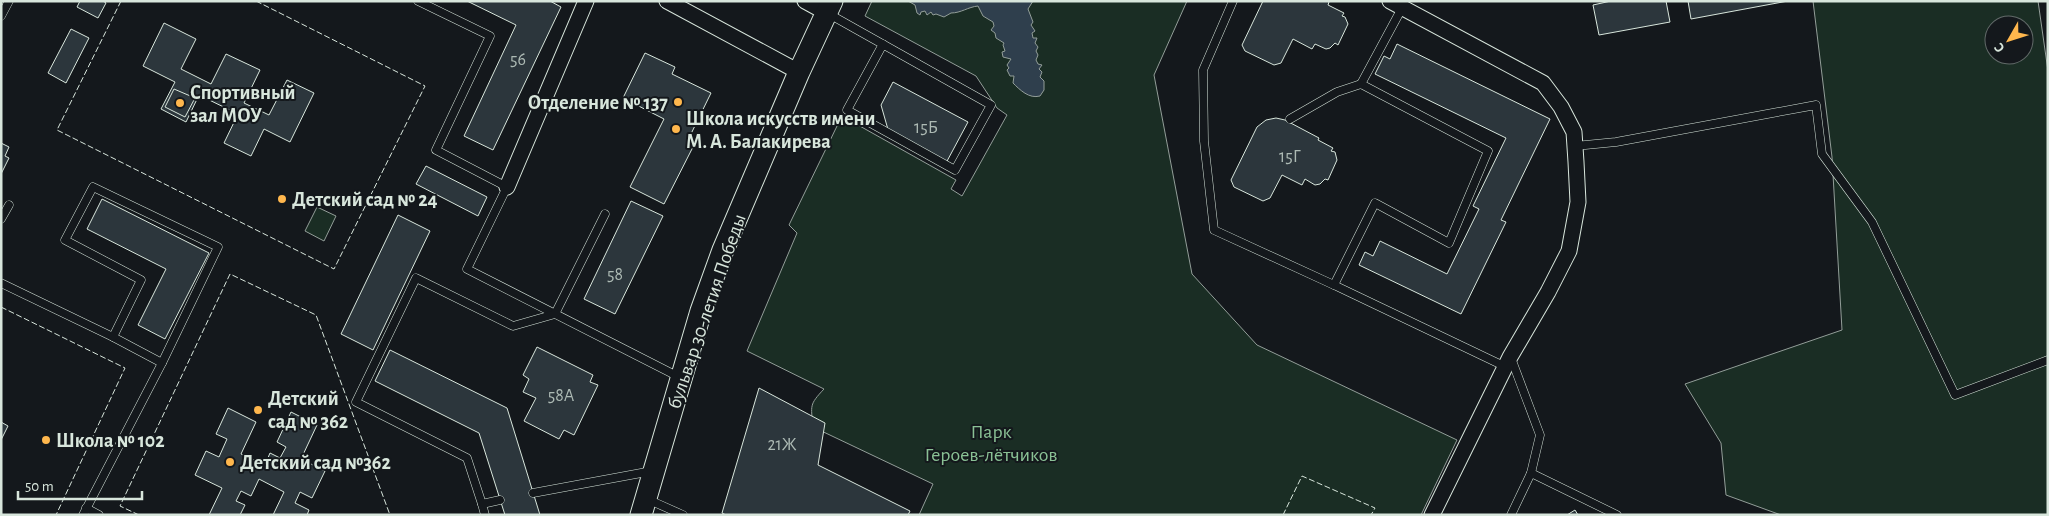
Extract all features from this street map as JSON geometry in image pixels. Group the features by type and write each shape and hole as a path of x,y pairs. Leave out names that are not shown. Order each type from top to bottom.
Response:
{"main road":[{"name":"бульвар 30-летия Победы","path":"643,506 701,311 723,250 799,72 829,7"}],"street":[{"path":"507,187 586,1"},
{"path":"667,1 799,72"},
{"path":"805,1 829,7"},
{"path":"1396,5 1543,83 1561,107 1574,132 1575,146 1578,202 1569,251 1508,362 1432,515"}],"lane":[{"path":"1,16 8,1"},
{"path":"418,1 490,36 436,150 507,187 467,269 681,378"},
{"path":"1233,1 1203,70 1204,141 1214,230 1508,362 1540,435 1531,473 1511,515"},
{"path":"1361,84 1396,5"},
{"path":"829,7 883,44 991,105 955,170 847,110 883,44"},
{"path":"1290,120 1336,92 1361,84 1488,151 1449,243 1375,203 1334,285"},
{"path":"1575,146 1616,142 1816,105 1822,154 1872,222 1955,395 2048,360"},
{"path":"99,515 85,511 162,363 218,247 94,186 65,240 141,280 113,337"},
{"path":"1,219 8,204"},
{"path":"485,515 467,458 356,402 416,278 513,326 555,314 605,214"},
{"path":"1,283 162,363"},
{"path":"533,493 653,471"},
{"path":"1531,473 1618,515"},
{"path":"482,504 500,500"},
{"path":"643,506 683,515"}],"green space":[{"name":"Парк Героев-лётчиков","path":"872,1 1187,1 1154,75 1192,274 1257,345 1457,440 1421,515 919,515 933,484 813,427 813,402 824,389 747,351 797,233 789,225 838,124 858,125 956,180 951,189 962,196 1007,115 997,108 976,76 865,16"},
{"path":"1813,1 2038,1 2048,71 2048,515 1781,515 1726,495 1721,443 1685,384 1842,330 1832,157"},
{"path":"317,207 336,216 324,241 305,231"}],"water":[{"path":"908,1 1033,1 1028,9 1033,22 1031,25 1035,31 1032,33 1033,38 1037,38 1035,43 1038,47 1036,51 1038,55 1036,60 1038,64 1042,65 1039,69 1042,72 1040,77 1044,81 1044,90 1040,96 1028,95 1013,83 1014,76 1010,76 1007,70 1009,68 1007,65 1011,59 1003,57 1002,52 1005,51 1004,43 996,38 995,33 991,30 994,26 993,22 983,16 978,6 951,13 944,17 936,14 933,15 931,12 927,15 925,11 921,12 920,15 917,13 915,5"}],"building":[{"path":"80,1 103,1 106,3 98,18 77,7"},
{"path":"467,1 550,1 561,7 493,150 464,136 516,25"},
{"path":"1263,1 1327,1 1329,2 1328,5 1344,13 1342,16 1345,17 1348,24 1338,45 1335,43 1330,48 1326,49 1315,44 1312,49 1293,39 1281,63 1274,65 1245,51 1242,45"},
{"path":"1611,1 1666,1 1670,22 1599,35 1593,5"},
{"path":"1688,1 1788,1 1691,19"},
{"path":"164,23 196,39 181,69 211,84 226,54 260,70 244,103 269,115 287,80 314,93 290,142 264,129 251,156 224,143 238,114 199,95 186,122 161,109 175,82 143,66"},
{"path":"71,29 89,38 66,83 48,73"},
{"path":"1397,44 1550,119 1501,220 1506,222 1461,314 1359,265 1365,252 1373,256 1380,241 1447,274 1479,209 1473,206 1506,138 1375,74 1384,56 1390,59"},
{"name":"Школа искусств имени М. А. Балакирева","path":"645,53 675,67 672,74 711,93 688,140 695,143 664,204 630,187 664,119 623,98"},
{"path":"893,82 968,122 946,163 889,133 881,105"},
{"name":"Спортивный зал МОУ","path":"174,89 195,98 185,117 165,107"},
{"path":"1276,118 1285,120 1319,138 1318,140 1333,148 1331,151 1335,152 1337,160 1328,180 1325,179 1320,184 1315,185 1305,179 1302,185 1282,175 1270,198 1263,201 1234,187 1231,180 1257,127 1266,120"},
{"path":"1,143 9,147 5,156 9,158 1,174"},
{"path":"426,166 487,197 478,216 416,184"},
{"path":"102,199 209,253 165,339 138,325 166,269 87,229"},
{"path":"631,201 663,216 615,314 584,299"},
{"path":"398,215 430,231 373,350 341,334"},
{"path":"537,347 593,375 590,382 598,385 574,435 564,430 559,439 524,421 536,398 523,392 529,379 523,375"},
{"path":"390,350 507,408 540,515 505,515 479,433 375,381"},
{"path":"759,388 825,423 818,465 910,511 908,515 726,515 722,513"},
{"name":"Детский сад №362","path":"228,408 256,422 241,454 265,465 270,453 280,458 286,447 277,442 291,412 317,425 301,459 325,471 312,498 300,492 295,503 309,510 307,515 273,515 284,492 259,479 251,496 241,491 236,501 245,505 240,515 209,515 222,488 195,475 206,451 219,457 227,439 216,434"},
{"path":"1,422 8,426 1,440"},
{"path":"1575,510 1578,515 1567,515"}],"fence":[{"path":"121,1 57,130 334,269 425,86 256,1"},
{"path":"139,515 120,506 230,274 316,315 390,515"},
{"path":"1,307 125,368 56,515"},
{"path":"1283,515 1302,476 1375,508 1371,515"}],"place":[{"name":"Отделение № 137","path":"678,102"},
{"name":"Спортивный зал МОУ","path":"180,103"},
{"name":"Школа искусств имени М. А. Балакирева","path":"676,129"},
{"name":"Детский сад № 24","path":"282,199"},
{"name":"Детский сад № 362","path":"258,410"},
{"name":"Школа № 102","path":"46,440"},
{"name":"Детский сад №362","path":"230,462"}]}
